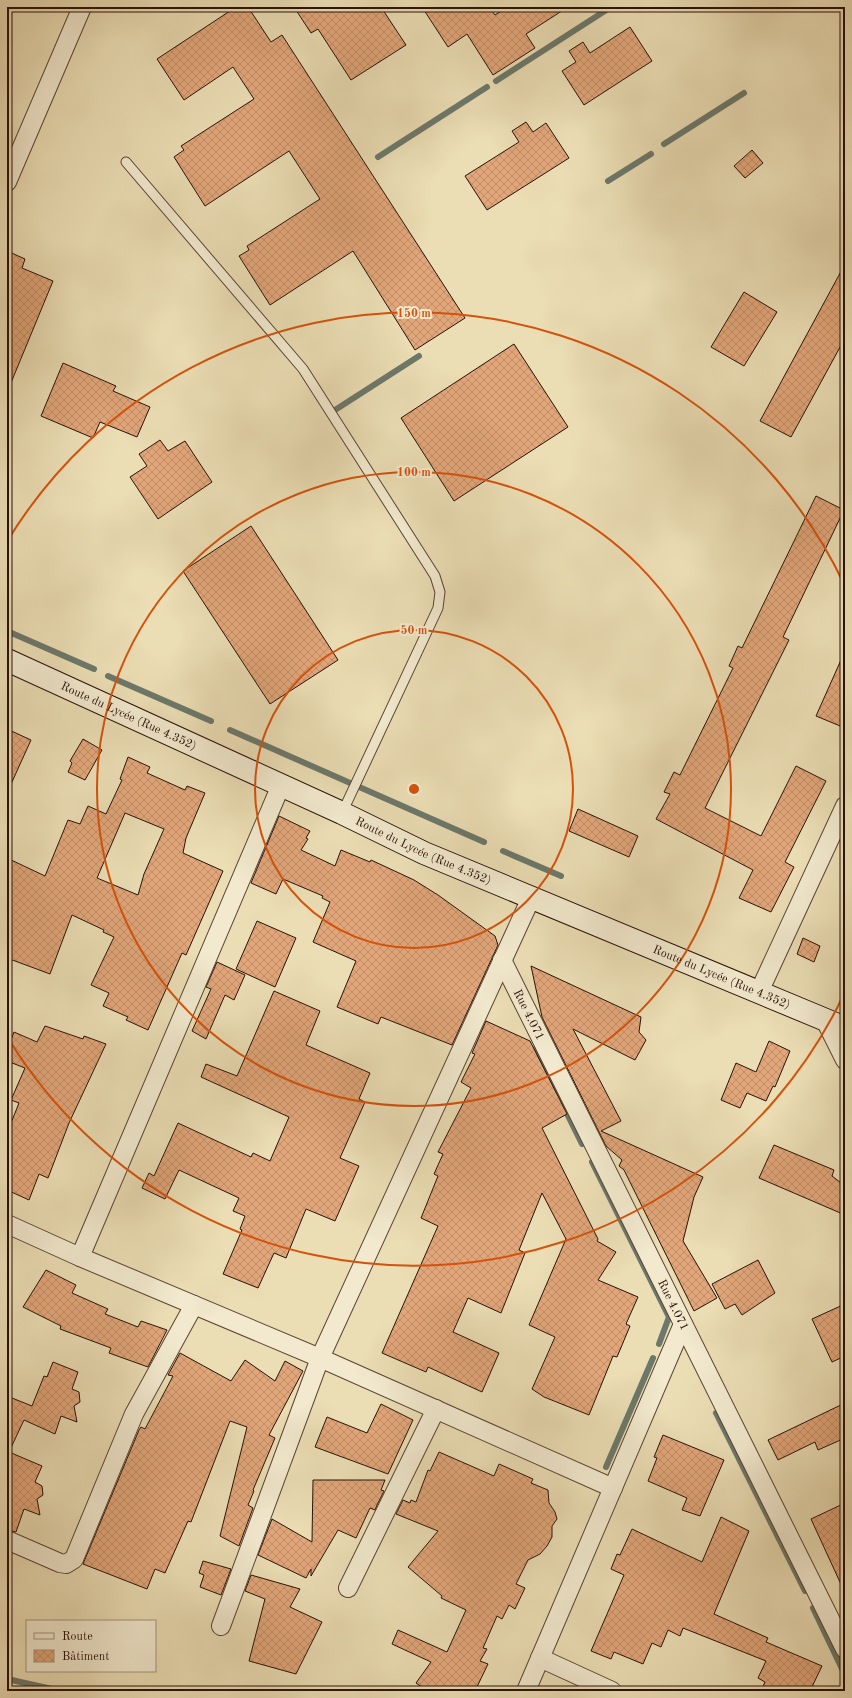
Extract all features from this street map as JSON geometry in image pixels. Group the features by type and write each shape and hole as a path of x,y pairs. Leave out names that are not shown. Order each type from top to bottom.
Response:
{"main road":[{"name":"Route du Lycée (Rue 4.352)","path":"7,660 342,813 424,853 835,1024"}],"street":[{"path":"7,182 82,7"},
{"path":"80,1257 280,785"},
{"path":"759,992 845,806"},
{"path":"221,1626 320,1358 531,898"},
{"name":"Rue 4.071","path":"502,960 845,1649"},
{"path":"835,1024 845,1060"},
{"path":"7,1224 80,1257 320,1358 613,1488"},
{"path":"7,1540 60,1563 66,1564 74,1559 134,1414 194,1305"},
{"path":"526,1691 683,1324"},
{"path":"348,1588 436,1409"},
{"path":"540,1658 612,1691"}],"lane":[{"path":"126,162 303,369 435,576 440,592 438,608 342,813"}],"building":[{"path":"236,7 248,7 271,42 282,35 465,318 415,350 353,251 270,305 239,256 249,250 247,246 320,199 289,151 205,206 174,157 184,150 181,146 254,99 233,67 184,100 157,59"},
{"path":"294,7 381,7 406,45 351,80 318,29 311,33"},
{"path":"422,7 489,7 495,15 507,7 568,7 526,34 535,48 493,75 467,34 448,47"},
{"path":"630,27 652,61 584,105 562,71 576,62 569,51 583,42 590,53"},
{"path":"526,122 533,132 546,123 569,158 487,210 465,176 519,142 512,131"},
{"path":"752,150 763,163 745,178 734,166"},
{"path":"7,251 25,259 22,268 53,281 8,390"},
{"path":"845,264 845,338 791,437 760,421"},
{"path":"744,292 777,312 744,366 711,347"},
{"path":"514,344 568,427 454,501 401,418"},
{"path":"63,363 116,386 113,391 150,407 137,437 100,422 93,438 41,416"},
{"path":"160,440 168,451 185,441 212,482 158,519 130,477 147,466 139,454"},
{"path":"816,496 844,510 783,637 789,640 705,808 761,836 796,766 826,781 785,862 794,867 771,912 739,898 753,870 656,819 670,794 664,792 674,772 680,775 733,668 729,666 738,646 742,648"},
{"path":"251,526 338,660 270,704 183,571"},
{"path":"845,651 845,728 816,716"},
{"path":"7,729 31,740 7,793"},
{"path":"83,739 102,750 85,780 68,772 72,763 70,761"},
{"path":"128,757 150,767 147,773 185,790 187,786 205,793 186,838 183,853 223,871 186,955 182,953 148,1030 126,1020 128,1017 103,1006 109,993 91,985 114,937 103,932 104,930 72,915 50,974 7,958 7,858 45,876 68,820 80,824 88,806 106,814 122,780 120,779","holes":["125,813 164,829 144,874 138,895 97,878"]},
{"path":"578,809 638,836 629,857 569,831"},
{"path":"279,816 310,831 306,838 308,839 301,850 335,866 341,850 370,862 371,860 414,880 438,895 495,936 498,945 452,1045 381,1017 378,1024 337,1007 356,961 313,942 330,902 322,898 323,896 283,879 276,894 251,883"},
{"path":"257,921 296,938 275,987 236,969"},
{"path":"803,938 820,946 814,962 797,954"},
{"path":"217,962 245,975 234,1000 225,995 206,1039 192,1031 211,989 206,987"},
{"path":"531,966 641,1017 639,1032 646,1040 635,1060 573,1029 621,1121 601,1131 703,1177 694,1197 683,1241 717,1298 694,1311 624,1170 619,1166 622,1160 606,1146 542,1017"},
{"path":"274,991 320,1011 306,1045 370,1073 359,1099 365,1102 340,1158 359,1166 335,1221 306,1209 286,1258 274,1253 258,1288 223,1274 242,1230 240,1229 245,1216 233,1211 239,1198 179,1170 165,1199 142,1188 149,1173 154,1176 178,1123 251,1157 253,1153 270,1161 289,1117 201,1077 206,1064 237,1076"},
{"path":"486,1021 530,1041 567,1114 542,1128 598,1239 597,1241 616,1252 598,1280 638,1297 626,1324 630,1326 617,1357 613,1356 589,1415 544,1397 532,1389 555,1337 529,1325 566,1239 542,1193 519,1250 525,1253 501,1313 468,1298 453,1332 499,1353 482,1392 428,1367 426,1372 382,1353 438,1226 421,1218 438,1176 434,1174 443,1154 438,1152 471,1088 461,1082 475,1054 472,1053"},
{"path":"45,1026 83,1039 84,1036 106,1044 69,1123 48,1178 39,1174 29,1200 7,1190 7,1133 19,1103 11,1100 25,1068 7,1061 7,1050 14,1032 37,1042"},
{"path":"769,1041 790,1051 775,1087 773,1086 766,1101 747,1093 740,1108 721,1100 736,1063 756,1072"},
{"path":"774,1145 834,1170 832,1176 845,1186 845,1215 759,1178"},
{"path":"758,1260 775,1293 742,1315 735,1304 725,1309 712,1284"},
{"path":"46,1270 76,1285 72,1293 108,1309 105,1314 138,1327 141,1321 167,1330 148,1367 109,1353 111,1348 60,1329 61,1326 23,1307"},
{"path":"845,1304 845,1356 832,1362 812,1319"},
{"path":"180,1353 231,1381 245,1360 275,1381 285,1361 303,1371 269,1435 275,1438 248,1505 253,1508 239,1546 220,1536 247,1427 230,1421 191,1522 188,1521 165,1573 155,1569 147,1589 83,1564 139,1430 141,1427 145,1429 173,1376 168,1375"},
{"path":"53,1362 78,1372 72,1389 79,1392 80,1402 74,1406 77,1422 61,1416 55,1434 24,1420 9,1452 42,1466 35,1482 42,1486 43,1495 37,1499 40,1515 24,1509 16,1532 7,1530 7,1396 32,1406 44,1376 47,1377"},
{"path":"845,1403 845,1438 818,1450 815,1442 778,1460 768,1440"},
{"path":"381,1404 413,1420 388,1474 315,1447 327,1417 367,1433"},
{"path":"663,1435 724,1460 700,1516 682,1510 687,1498 648,1481 657,1458 654,1457"},
{"path":"439,1452 494,1476 499,1464 533,1479 531,1483 548,1490 549,1503 555,1512 557,1519 552,1526 552,1537 547,1546 540,1554 528,1560 516,1584 525,1588 515,1609 509,1605 502,1619 497,1616 483,1648 487,1649 480,1661 488,1664 475,1691 427,1691 416,1683 431,1662 392,1644 398,1630 447,1652 466,1610 441,1598 442,1596 408,1567 438,1531 396,1514 403,1500 410,1503 411,1500 416,1502 428,1470 430,1471"},
{"path":"313,1480 385,1480 381,1490 384,1491 375,1510 370,1508 356,1538 338,1530 311,1576 311,1569 306,1578 258,1555 272,1519 312,1542"},
{"path":"845,1503 845,1593 811,1519"},
{"path":"721,1517 749,1531 714,1614 768,1638 766,1642 822,1666 810,1691 761,1691 765,1682 758,1678 766,1661 683,1628 680,1636 668,1630 661,1647 652,1643 643,1664 614,1652 611,1659 591,1651 624,1575 611,1569 617,1554 620,1555 632,1529 702,1562"},
{"path":"203,1561 231,1569 221,1595 200,1587 204,1575 199,1573"},
{"path":"251,1575 300,1589 290,1607 322,1622 296,1674 249,1661 265,1599 245,1591"}],"waterway":[{"path":"496,81 611,7"},
{"path":"378,157 487,87"},
{"path":"664,144 744,93"},
{"path":"608,181 651,154"},
{"path":"335,410 419,356"},
{"path":"7,631 94,669"},
{"path":"108,676 211,721"},
{"path":"230,730 484,842"},
{"path":"503,851 561,876"},
{"path":"535,1049 582,1144"},
{"path":"592,1162 669,1317 659,1344"},
{"path":"606,1467 653,1358"},
{"path":"716,1413 805,1591"},
{"path":"813,1608 845,1675"},
{"path":"7,1679 52,1689 76,1691"}]}
